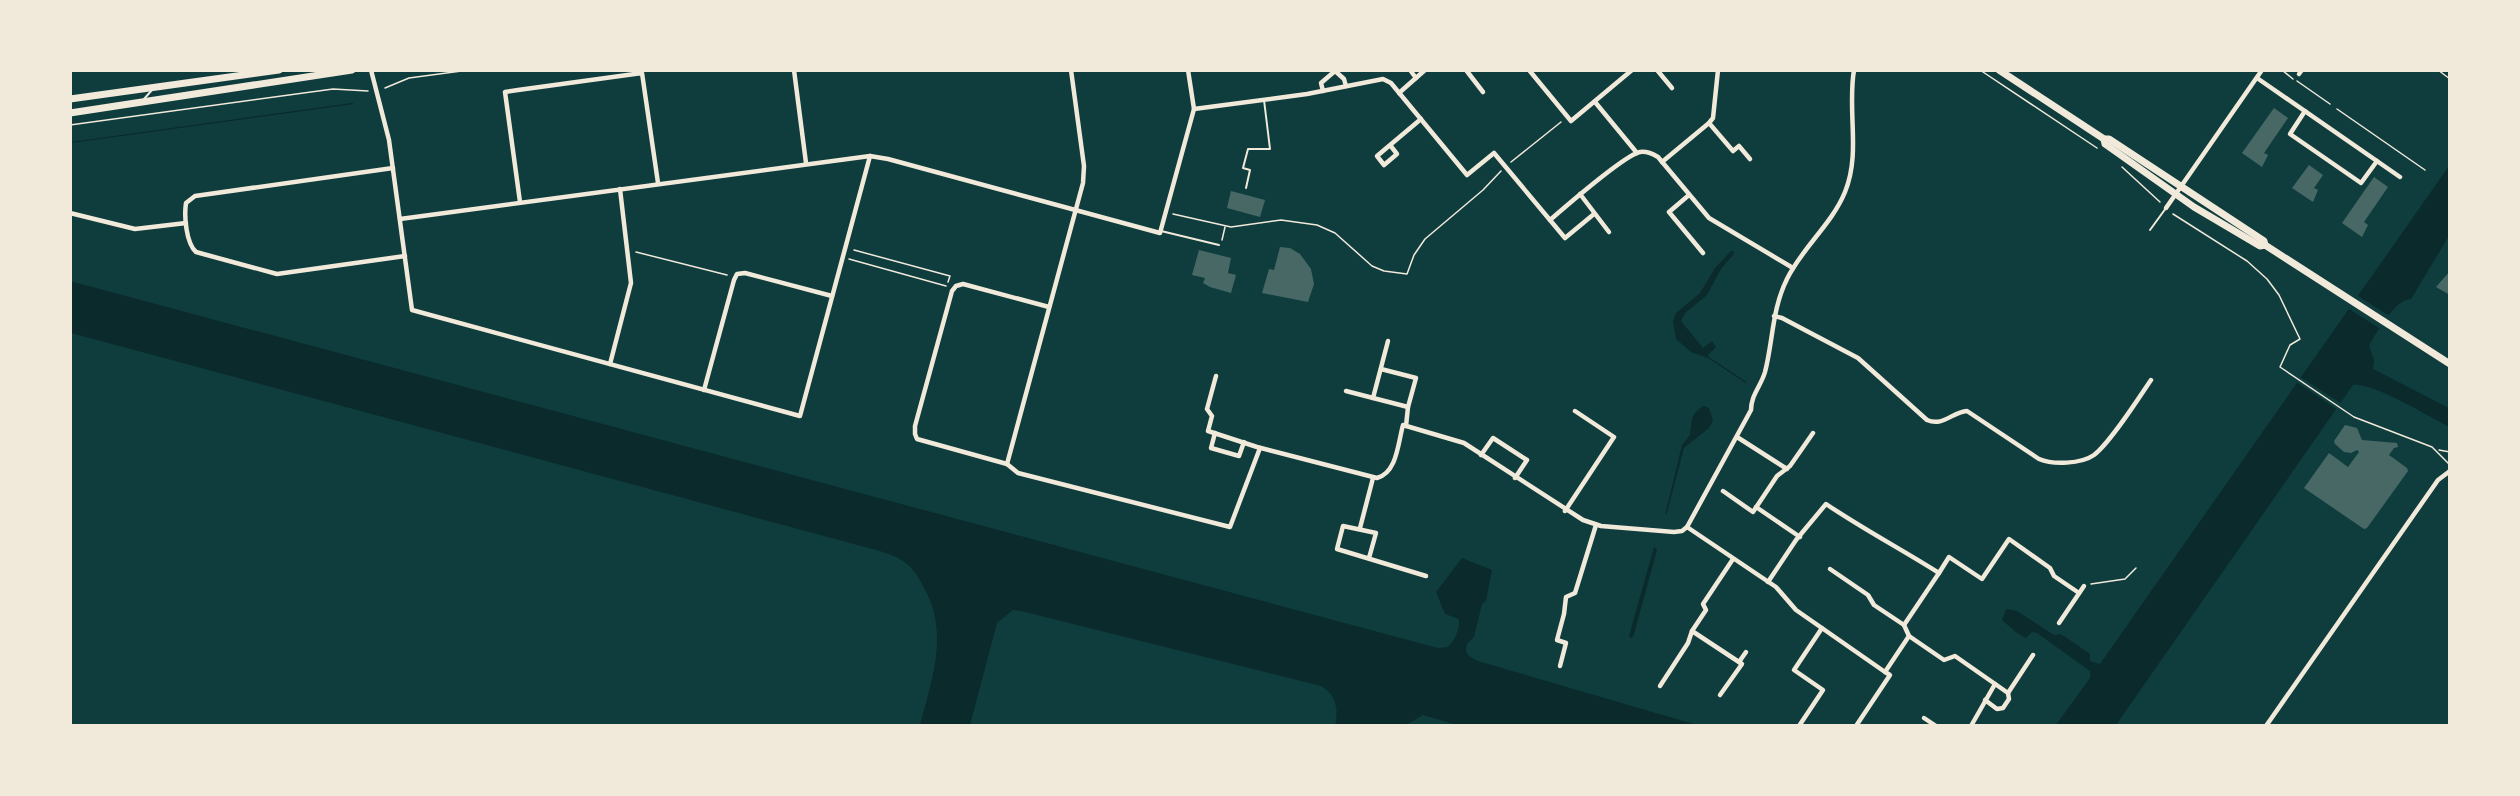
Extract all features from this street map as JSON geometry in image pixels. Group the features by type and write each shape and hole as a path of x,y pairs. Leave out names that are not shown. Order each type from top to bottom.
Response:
{"main road":[{"path":"70,99 279,70"},
{"path":"70,113 352,70"},
{"path":"1999,70 2104,140 2109,139 2264,241 2265,245 2450,364"},
{"path":"2104,140 2104,144 2176,195 2236,233 2260,246 2265,245"}],"street":[{"path":"371,70 389,140 412,310 800,416 870,156"},
{"path":"794,70 806,163"},
{"path":"1007,464 1076,210 1084,172 1071,70"},
{"path":"400,219 870,156 1160,233 1169,213 1194,110 1188,70"},
{"path":"1410,70 1416,78"},
{"path":"1399,93 1425,70"},
{"path":"1466,70 1483,92"},
{"path":"1529,70 1571,121 1632,70"},
{"path":"1657,70 1672,88"},
{"path":"1662,162 1713,118 1718,70"},
{"path":"1216,376 1207,409 1212,416 1208,431 1260,448 1373,478 1383,476 1390,471 1403,425 1460,440 1565,511 1596,525 1682,531 1687,527 1751,410 1751,403 1765,374 1774,316 1780,295 1793,268 1842,199 1849,181 1854,160 1852,95 1854,70"},
{"path":"2168,210 2262,70"},
{"path":"1323,91 1321,83 1334,71 1344,79 1346,86"},
{"path":"519,202 505,92 585,80 642,73 658,183"},
{"path":"2257,78 2400,177"},
{"path":"1194,110 1323,91 1383,79 1391,83 1467,175 1494,153 1565,238 1594,214"},
{"path":"1595,102 1637,153"},
{"path":"2305,111 2290,134 2361,183 2377,161"},
{"path":"1390,145 1397,154 1384,165 1377,156 1390,145 1421,119"},
{"path":"1709,123 1733,151 1739,146 1750,159"},
{"path":"1550,220 1580,194 1637,153 1651,153 1662,162 1709,218 1793,268"},
{"path":"393,168 195,196 186,203 186,223 190,245 196,252 274,274 405,256"},
{"path":"610,364 631,283 620,189"},
{"path":"1580,194 1609,232"},
{"path":"1689,195 1669,212 1704,253"},
{"path":"70,213 135,229 186,223"},
{"path":"704,390 733,277 739,273 745,273 832,296"},
{"path":"1049,307 958,284 951,293 915,426 916,437 921,441 1007,464 1018,473 1230,527 1260,448"},
{"path":"1774,316 1858,358 1927,420 1941,422 1958,412 1969,411 2034,456 2050,462 2082,460 2096,453 2151,380"},
{"path":"1373,398 1388,341"},
{"path":"1381,369 1416,378 1408,407 1406,426"},
{"path":"1346,391 1408,407"},
{"path":"1565,511 1614,437 1575,411"},
{"path":"1215,433 1211,448 1239,456 1244,442"},
{"path":"1723,491 1753,512 1777,476 1787,469 1813,433"},
{"path":"1737,437 1787,469"},
{"path":"1481,454 1493,438 1519,454 1527,460 1515,478"},
{"path":"2266,726 2435,485 2450,471"},
{"path":"1360,528 1373,478"},
{"path":"1768,582 1826,504 1871,535 1897,547 1939,573"},
{"path":"1756,507 1800,537"},
{"path":"1560,666 1566,643 1557,640 1566,597 1575,593 1596,525"},
{"path":"1370,558 1376,533 1343,526 1336,549 1426,576"},
{"path":"1687,527 1776,587 1796,610 1890,675 1856,726"},
{"path":"1904,625 1949,557 1982,579 2009,539 2050,567 2054,576 2079,593"},
{"path":"1660,686 1706,610 1703,604 1733,559"},
{"path":"1830,569 1868,595 1874,605 1904,625 1909,636 1944,660 1955,656 2008,693"},
{"path":"2059,623 2084,586"},
{"path":"1799,726 1823,690 1794,670 1822,628"},
{"path":"1692,631 1742,664 1720,696"},
{"path":"1885,672 1909,636"},
{"path":"1739,662 1746,652"},
{"path":"1985,700 1997,709 2002,708 2009,699 2008,693 2033,655"},
{"path":"1971,726 1995,684"},
{"path":"1924,718 1936,726"}],"lane":[{"path":"140,104 157,87"},
{"path":"1246,188 1250,170 1243,168 1248,149 1270,149 1264,100"},
{"path":"2150,230 2168,210"},
{"path":"1161,231 1220,243"}],"path":[{"path":"70,125 333,89 376,90 409,78 469,70"},
{"path":"1980,70 2102,152"},
{"path":"2282,70 2330,104"},
{"path":"2438,70 2450,78"},
{"path":"2337,109 2425,170"},
{"path":"1510,163 1557,123 1563,121"},
{"path":"2120,166 2159,201"},
{"path":"1169,213 1225,226 1281,220 1317,225 1335,233 1368,264 1384,271 1407,274 1414,255 1427,237 1483,190 1501,171"},
{"path":"2168,210 2263,274 2279,295 2300,339 2290,345 2280,367 2369,425 2419,440 2438,450 2450,452"},
{"path":"1220,243 1225,226"},
{"path":"846,258 948,286 950,276 849,248"},
{"path":"633,252 639,251 733,277"},
{"path":"2438,450 2449,465"},
{"path":"2084,586 2125,579 2136,568"}],"water":[{"path":"354,104 71,143 71,142"},
{"path":"2449,166 2449,236 2411,299 2405,300 2393,310 2369,346 2374,360 2373,369 2449,408 2449,427 2387,394 2353,385 2116,725 2056,725 2090,678 2090,671 2037,633 2032,632 2026,638 2017,633 2002,620 2006,609 2017,611 2054,635 2061,634 2090,654 2090,661 2100,664"},
{"path":"1731,251 1734,251 1733,255 1721,269 1707,295 1685,313 1681,321 1703,348 1712,341 1716,347 1708,355 1709,357 1747,384 1708,358 1691,352 1676,339 1673,322 1676,313 1700,293 1715,268"},
{"path":"70,281 1438,648 1448,647 1453,641 1458,630 1459,619 1445,614 1436,592 1462,558 1492,570 1486,601 1482,604 1474,637 1467,644 1466,651 1469,656 1478,661 1697,725 1460,726 1423,715 1406,725 1335,725 1337,714 1335,703 1330,693 1321,686 1013,610 997,623 970,725 920,725 936,655 936,621 931,603 919,579 903,561 877,550 71,333"},
{"path":"1704,406 1709,408 1713,420 1709,428 1684,448 1665,515 1682,445 1690,435 1694,415"},
{"path":"1654,547 1657,550 1631,639 1629,636"}],"pier":[{"path":"2355,294 2391,317 2382,330 2346,307"},
{"path":"2299,376 2342,404 2338,410 2295,381"}],"building":[{"path":"2274,108 2288,118 2264,153 2268,155 2262,167 2242,153"},
{"path":"2309,165 2323,175 2314,188 2318,190 2313,202 2292,188"},
{"path":"2374,177 2388,187 2364,222 2368,225 2362,237 2342,223"},
{"path":"1231,191 1265,200 1260,217 1227,208"},
{"path":"1280,247 1290,248 1300,254 1311,269 1314,284 1308,302 1262,293 1269,269 1274,270"},
{"path":"1199,250 1231,258 1228,273 1236,275 1231,293 1210,287 1203,283 1205,278 1192,275"},
{"path":"2450,271 2450,295 2436,287"},
{"path":"2345,425 2357,428 2362,440 2397,443 2398,447 2394,448 2389,455 2408,471 2364,529 2304,488 2329,453 2348,467 2359,452 2357,450 2351,453 2344,452 2335,444 2334,441"}]}
